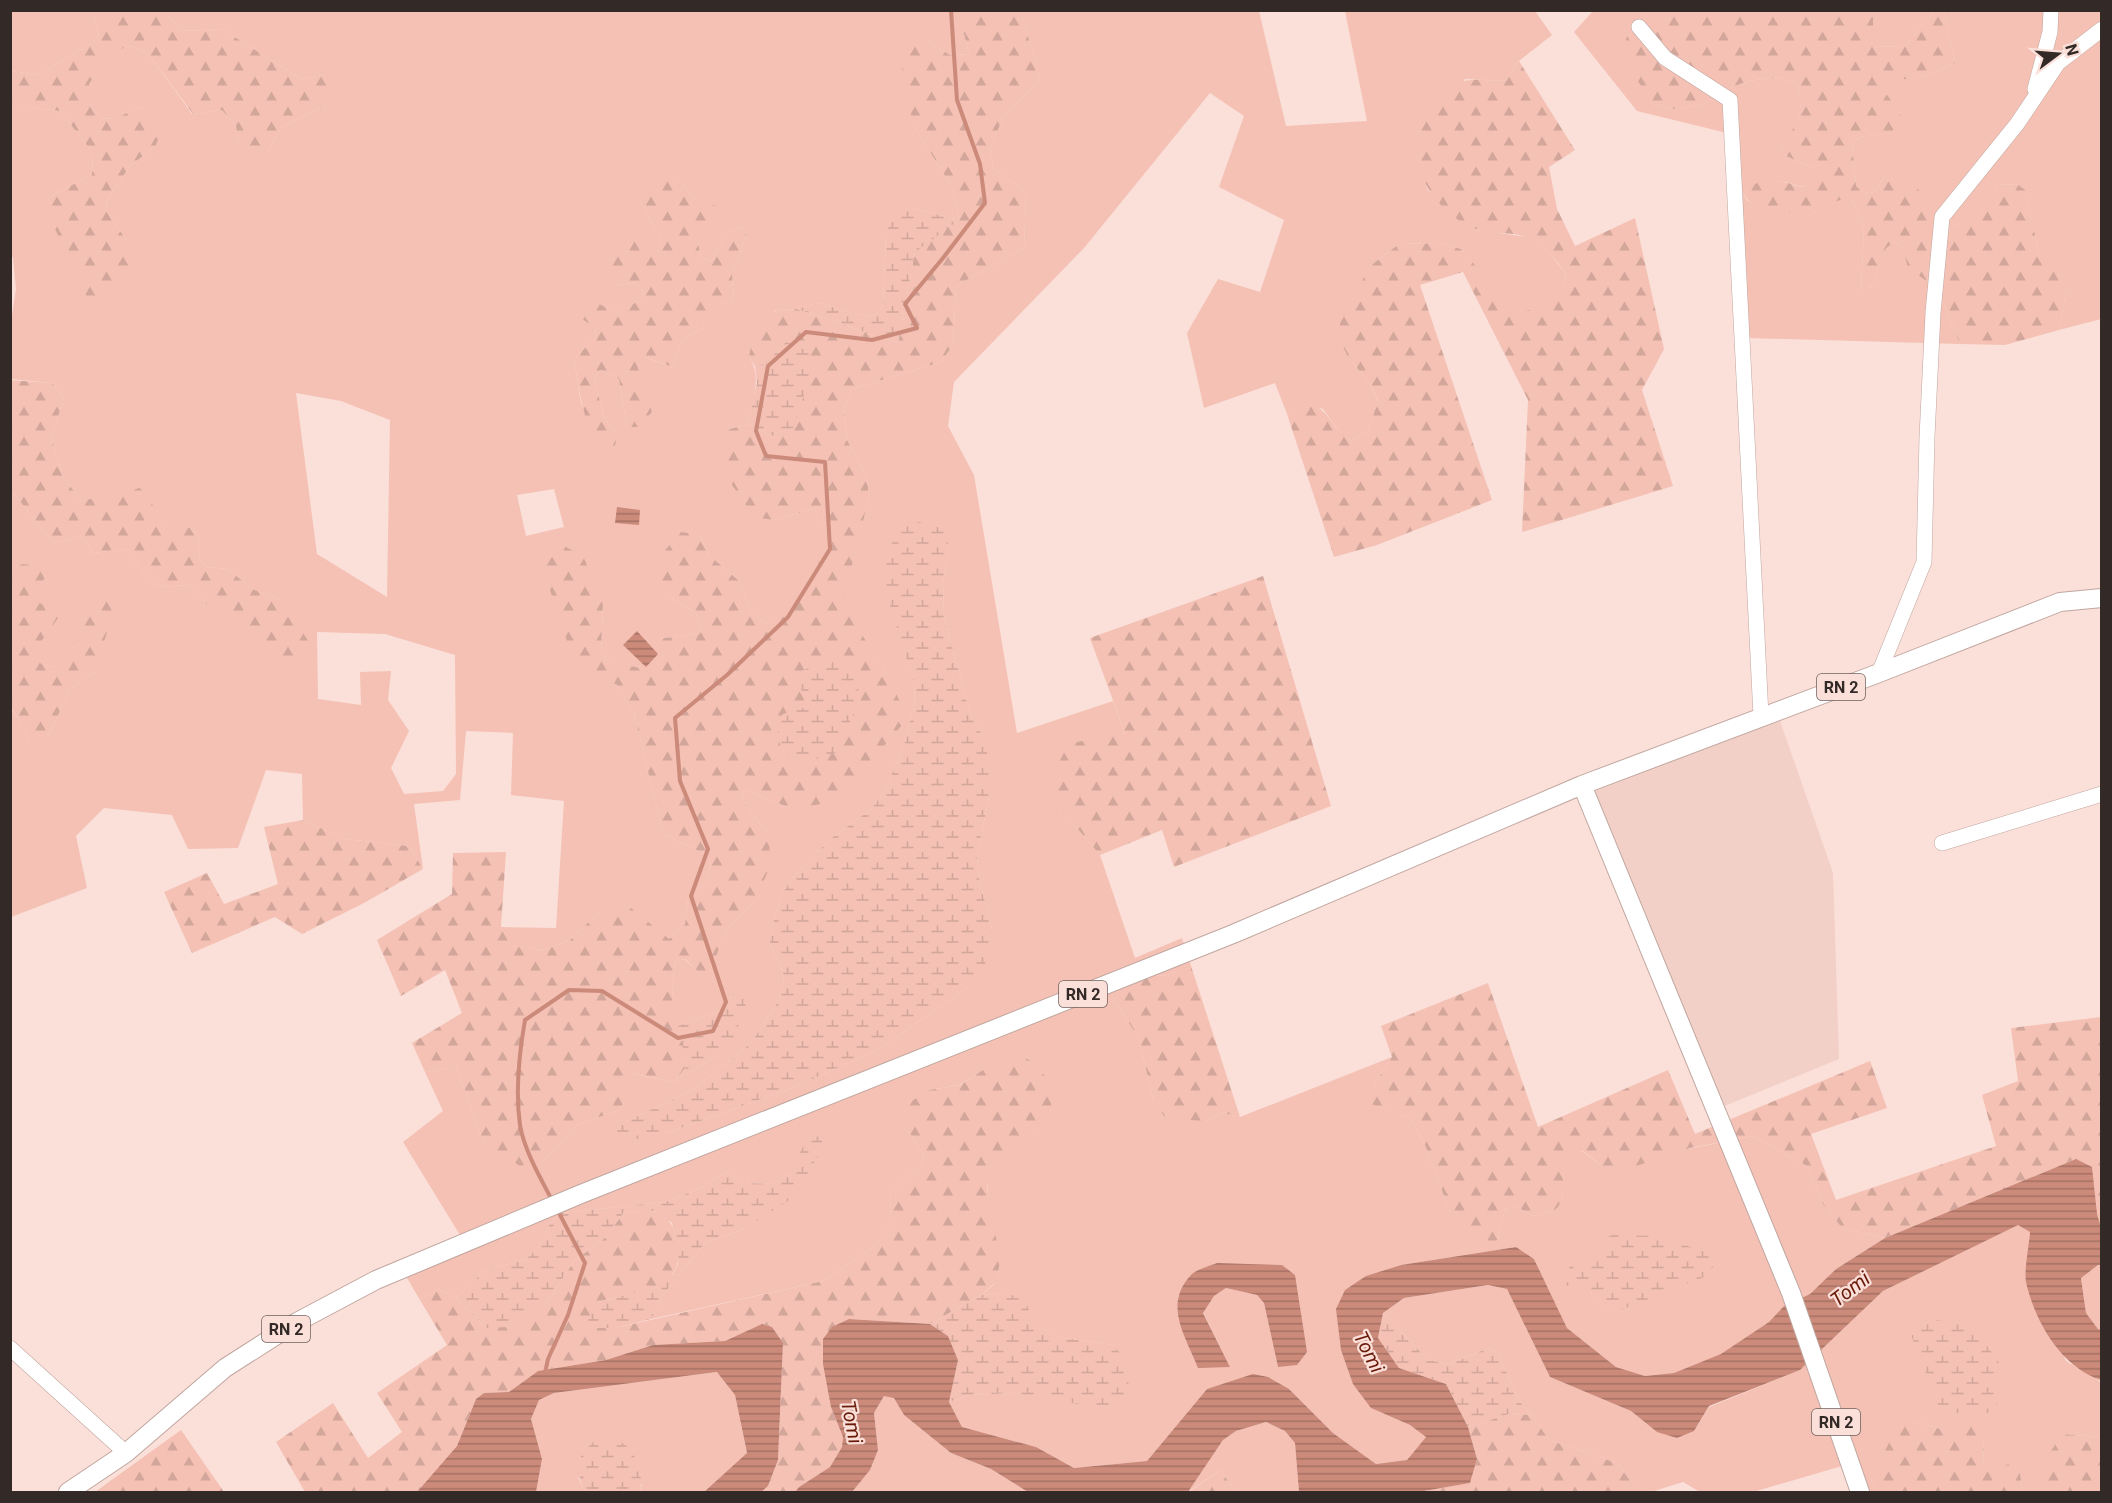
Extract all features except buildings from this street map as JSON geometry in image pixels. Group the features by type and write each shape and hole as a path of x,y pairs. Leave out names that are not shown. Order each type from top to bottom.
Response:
{"main road":[{"name":"RN 2","path":"68,1492 126,1453 225,1368 297,1322 376,1280 582,1194 1233,934 1581,785 2060,602 2102,598"},
{"name":"RN 2","path":"1581,785 1791,1293 1860,1492"}],"street":[{"path":"2017,124 2036,86 2050,32 2051,10"},
{"path":"1639,27 1665,58 1730,100 1761,716"},
{"path":"1878,673 1924,562 1932,325 1942,217 2017,124 2058,63 2102,29"},
{"path":"1942,843 2102,794"},
{"path":"10,1348 126,1453"}],"shaded area":[{"path":"1779,718 1833,873 1839,1059 1722,1107 1589,785"}],"green space":[{"path":"943,10 964,34 969,54 950,55 924,39 913,124 953,189 959,220 913,208 886,233 883,305 877,314 868,317 818,303 797,309 775,310 749,357 756,381 747,424 727,430 774,520 824,506 819,568 765,624 750,610 739,581 708,554 701,535 668,596 696,613 701,633 659,639 664,657 651,672 607,660 601,652 603,602 543,566 634,713 663,834 709,856 710,877 688,899 685,924 669,939 599,912 569,941 542,950 511,946 501,927 556,928 564,801 511,795 513,733 466,731 460,800 414,804 423,869 409,846 345,839 303,820 302,774 266,770 238,848 188,849 172,815 104,808 76,836 87,888 11,917 10,708 18,718 30,745 48,737 70,689 95,672 90,604 70,664 50,667 40,663 40,643 53,608 33,602 46,575 22,564 11,569 11,490 53,543 82,536 93,553 124,549 151,581 160,587 190,585 211,609 281,600 252,589 228,569 207,567 200,560 198,536 190,528 170,528 140,489 81,501 63,476 51,437 64,399 52,383 11,379 11,322 16,289 13,258 10,253 11,105 60,111 93,153 92,175 56,193 48,200 129,244 106,210 107,200 130,166 155,147 142,107 114,119 103,118 89,104 89,84 113,50 132,46 150,56 192,114 222,110 236,126 239,147 266,155 281,128 326,105 322,75 301,79 222,29 181,31 164,11","holes":["676,177 697,201 697,237 701,258 711,262 725,236 742,225 746,235 732,275 734,300 707,306 703,328 683,339 673,367 644,357 635,362 652,412 627,427 619,379 601,370 594,377 604,418 617,435 596,439 581,403 574,359 595,338 596,328 582,297 618,313 643,298 642,287 632,283 613,286 658,256 660,237 640,201","296,393 341,401 390,420 387,597 317,554","554,489 564,527 526,536 517,495","317,632 385,634 455,655 456,774 443,791 404,794 391,768 409,731 388,700 391,671 360,672 361,705 318,699"]},
{"path":"1873,10 1873,47 1905,46 1935,11 1944,11 1955,63 1924,77 1878,82 1901,115 1892,133 1860,137 1852,143 1856,186 1864,194 1874,192 1886,175 1896,172 1920,191 1937,218 1956,226 1966,225 1982,212 1997,185 2017,184 2025,190 2039,252 2066,266 2067,286 2059,330 2005,345 1960,344 1938,289 1908,268 1903,248 1895,242 1886,248 1871,287 1861,290 1864,228 1852,200 1836,201 1819,210 1807,213 1774,211 1753,205 1742,190 1764,181 1784,182 1802,187 1816,178 1813,168 1786,156 1780,148 1800,113 1798,85 1779,77 1748,81 1719,92 1703,105 1672,109 1653,104 1630,69 1626,38 1648,11"},
{"path":"11,11 92,11 99,35 92,43 38,75 11,71"},
{"path":"92,11 164,11 181,31 222,29 301,79 322,75 337,88 326,105 281,128 266,155 256,158 239,147 236,126 222,110 193,114 150,56 132,46 113,51 89,84 89,104 103,118 113,119 142,107 163,128 155,147 130,166 107,200 106,210 129,244 130,265 117,293 99,303 89,301 47,212 48,200 56,193 92,175 93,153 60,111 10,105 11,71 38,75 92,43 99,35"},
{"path":"943,11 1021,11 1040,79 1003,118 990,148 993,168 1026,193 1024,248 956,286 953,345 941,362 852,389 844,408 847,440 867,478 869,498 842,604 888,675 904,711 902,725 837,801 793,809 744,790 742,800 768,834 771,864 755,901 726,930 707,980 685,959 675,961 672,991 687,1066 674,1082 635,1074 620,1110 578,1124 542,1162 520,1166 484,1143 456,1067 425,1072 412,1043 462,1013 445,970 401,996 377,940 452,894 453,853 506,852 501,927 512,946 542,950 569,941 599,912 631,908 669,939 685,924 688,899 710,877 709,856 663,834 634,713 616,684 592,682 572,656 542,566 564,546 583,556 603,602 601,652 607,660 651,671 664,657 658,639 701,633 696,613 668,596 659,576 661,555 681,532 701,535 708,554 739,581 750,610 765,624 818,568 824,506 774,520 754,517 730,482 723,440 727,430 747,424 775,437 765,364 755,366 749,357 753,336 776,310 797,309 898,343 915,251 959,220 953,189 913,124 901,62 904,51 924,39 950,55 969,54 964,34"},
{"path":"1021,11 1259,11 1286,126 1367,121 1345,11 1535,11 1552,35 1519,61 1506,81 1465,79 1415,140 1417,160 1428,190 1477,230 1528,237 1546,249 1566,274 1562,294 1546,307 1516,314 1461,249 1441,243 1399,244 1370,266 1349,359 1370,383 1378,402 1368,431 1351,441 1342,435 1323,409 1303,403 1287,414 1275,383 1204,408 1187,333 1218,279 1260,292 1284,220 1219,187 1244,116 1210,93 1084,248 954,382 948,426 974,475 1017,733 1113,701 1125,733 1107,738 1058,806 1100,855 1135,958 1182,938 1178,968 1172,976 1132,975 1112,996 1139,1039 1153,1099 1205,1122 1223,1113 1240,1117 1392,1057 1375,1083 1372,1104 1410,1118 1425,1145 1450,1212 1498,1240 1505,1209 1515,1206 1533,1216 1551,1212 1559,1205 1562,1198 1564,1170 1572,1155 1582,1151 1602,1166 1753,1136 1807,1166 1823,1204 1842,1228 1885,1238 1836,1269 1810,1294 1784,1306 1769,1322 1721,1355 1674,1373 1645,1376 1616,1367 1567,1328 1534,1259 1516,1247 1401,1265 1366,1276 1371,1408 1410,1425 1426,1437 1407,1460 1376,1464 1333,1433 1289,1389 1207,1389 1147,1461 1074,1468 1036,1447 962,1427 949,1402 970,1395 1012,1393 1103,1407 1114,1345 1064,1338 1034,1326 1004,1293 981,1295 996,1281 999,1266 988,1197 987,1181 990,1167 996,1157 1041,1133 994,1064 959,1085 929,1090 908,1130 924,1156 920,1166 890,1193 891,1224 872,1248 823,1281 651,1319 662,1296 705,1243 744,1229 790,1172 773,1184 743,1183 726,1172 699,1189 665,1202 562,1213 550,1223 540,1246 525,1260 485,1270 456,1298 437,1289 420,1300 400,1266 463,1240 403,1142 443,1111 425,1072 456,1067 484,1143 542,1162 578,1124 620,1110 634,1074 674,1082 723,1052 736,989 725,1009 678,1026 672,991 675,961 684,959 707,979 726,930 755,901 768,834 742,800 744,790 793,809 888,675 841,604 869,498 867,478 847,440 844,408 852,389 941,362 953,345 956,286 1024,248 1026,193 993,168 990,148 1003,118 1040,79","holes":["949,548 943,583 944,616 969,710 984,739 990,792 977,856 979,878 992,929 967,988 878,1050 792,1088 667,1133 627,1121 693,1090 750,1044 778,1002 784,982 783,972 770,944 770,934 782,894 793,877 829,840 870,810 883,794 904,746 914,707 915,686 885,586","1609,1252 1613,1313 1590,1291","1295,1275 1278,1367 1264,1303 1257,1295 1226,1288 1214,1296 1203,1312 1230,1367 1178,1296"]},
{"path":"1593,11 1648,11 1626,38 1653,104 1672,109 1703,105 1719,92 1748,81 1779,77 1798,85 1800,113 1798,120 1780,148 1786,156 1813,168 1817,178 1801,187 1782,181 1742,190 1747,200 1755,206 1814,212 1842,198 1852,200 1864,228 1861,290 1871,287 1886,247 1895,242 1903,248 1938,289 1960,344 1748,338 1731,134 1637,111 1574,32"},
{"path":"1873,11 1935,11 1905,46 1873,47"},
{"path":"1944,11 2101,11 2101,319 2059,330 2067,286 2039,252 2025,191 2017,184 1997,185 1976,218 1966,225 1957,226 1936,217 1886,175 1874,192 1864,194 1856,186 1852,143 1860,137 1891,133 1877,81 1924,77 1955,63"},
{"path":"1519,61 1575,150 1549,167 1557,209 1575,246 1635,218 1664,349 1642,390 1673,486 1522,532 1528,400 1463,272 1420,285 1492,500 1377,545 1334,557 1287,414 1303,402 1319,408 1351,441 1368,431 1378,401 1370,383 1349,359 1340,340 1340,322 1370,266 1399,244 1441,243 1461,249 1516,313 1546,306 1562,293 1566,274 1546,250 1524,236 1483,231 1461,222 1448,212 1427,186 1416,155 1415,139 1418,122 1444,92 1467,80 1506,81"},
{"path":"676,177 697,201 725,208 697,237 701,258 711,262 725,236 742,225 746,235 732,275 734,300 708,306 703,328 683,339 673,367 645,357 636,362 652,412 638,427 627,427 619,379 601,370 594,377 604,418 617,435 615,446 601,443 592,434 588,425 574,359 595,338 596,328 579,317 582,296 618,313 643,298 642,287 632,283 613,286 606,267 625,232 658,255 660,237 640,201 647,183"},
{"path":"913,208 959,220 915,252 898,343 797,309 818,303 868,317 877,314 883,305 886,233 894,215"},
{"path":"786,342 808,351 812,371 793,428 775,437 747,424 757,383 755,366 765,364"},
{"path":"10,380 52,383 64,399 51,437 63,476 81,501 140,488 170,528 190,528 198,536 200,560 207,567 228,569 252,589 281,600 309,642 307,652 290,664 211,609 190,585 160,587 151,581 124,549 93,553 82,536 53,543 11,490"},
{"path":"919,522 941,528 947,537 949,548 943,583 944,616 969,710 984,739 991,771 990,792 977,856 979,878 992,929 986,962 967,988 878,1050 792,1088 667,1133 637,1139 616,1137 618,1127 693,1090 750,1044 778,1002 784,982 783,972 770,944 770,934 782,894 793,877 829,840 870,810 883,794 904,746 914,707 915,686 884,586 885,555 901,528"},
{"path":"22,564 42,566 46,575 34,601 53,608 58,618 40,643 40,663 50,667 70,663 90,603 109,597 115,605 95,672 70,689 48,737 41,746 30,745 11,708 11,569"},
{"path":"1263,576 1331,806 1174,867 1162,830 1100,855 1058,806 1052,786 1057,766 1067,747 1077,742 1125,733 1090,638"},
{"path":"825,661 850,666 859,685 857,705 837,752 799,765 782,754 776,723 783,714 806,707 797,673"},
{"path":"303,820 345,839 409,846 423,869 364,903 302,934 275,917 192,953 164,892 207,873 224,904 278,884 264,827"},
{"path":"1182,938 1240,1117 1223,1113 1205,1122 1164,1116 1153,1099 1139,1039 1112,996 1115,986 1132,975 1172,976 1178,968"},
{"path":"1488,983 1538,1127 1668,1070 1695,1134 1870,1061 1887,1108 1811,1134 1836,1200 1996,1146 1982,1095 2018,1081 2011,1028 2101,1017 2101,1228 2076,1159 1885,1238 1842,1228 1823,1204 1807,1166 1753,1136 1690,1148 1621,1171 1602,1166 1583,1151 1573,1155 1564,1170 1562,1198 1559,1205 1551,1212 1533,1216 1515,1206 1505,1209 1498,1240 1488,1244 1469,1235 1450,1212 1425,1145 1410,1118 1371,1104 1375,1083 1392,1057 1381,1026"},
{"path":"745,985 748,995 743,1016 730,1045 723,1052 674,1082 687,1066 678,1026 725,1009 736,989"},
{"path":"1025,1058 1036,1063 1049,1082 1052,1114 1041,1133 996,1157 990,1166 987,1187 1000,1260 997,1281 981,1295 930,1324 850,1319 831,1407 843,1437 842,1447 830,1467 795,1492 761,1492 768,1486 778,1460 783,1344 772,1327 762,1324 725,1341 653,1345 606,1360 538,1371 509,1392 484,1393 476,1399 457,1446 417,1492 305,1492 276,1442 333,1403 368,1458 402,1432 377,1393 447,1345 420,1300 437,1289 456,1298 486,1328 546,1304 574,1261 606,1237 624,1212 653,1211 666,1219 678,1238 678,1261 667,1280 657,1287 598,1302 594,1328 615,1328 823,1281 872,1248 891,1224 890,1193 920,1166 924,1156 908,1130 907,1110 912,1101 929,1090 960,1085 994,1063"},
{"path":"809,1135 820,1137 824,1146 793,1198 744,1229 705,1243 662,1296 651,1319 615,1328 594,1328 588,1320 598,1302 657,1287 673,1274 678,1264 679,1243 672,1223 654,1211 624,1212 606,1237 574,1261 546,1304 508,1327 486,1328 456,1298 485,1270 525,1260 540,1246 550,1223 562,1213 665,1202 699,1189 726,1172 743,1183 773,1184 790,1172"},
{"path":"2018,1224 2030,1232 2026,1281 2066,1361 2099,1380 2102,1390 2101,1437 2062,1434 2053,1492 2023,1492 2019,1469 1992,1473 1983,1469 1984,1438 1914,1421 1871,1480 1876,1492 1869,1492 1859,1461 1753,1492 1700,1492 1683,1482 1651,1492 1639,1492 1617,1463 1549,1440 1520,1402 1498,1354 1489,1348 1449,1364 1428,1360 1383,1313 1404,1298 1488,1285 1507,1289 1550,1377 1631,1411 1657,1432 1694,1431 1709,1407 1800,1370 1883,1291"},
{"path":"1612,1235 1660,1236 1713,1255 1715,1265 1704,1277 1613,1313 1590,1291 1564,1285 1570,1265 1609,1252 1608,1237"},
{"path":"2101,1265 2101,1330 2086,1313 2081,1277"},
{"path":"1004,1293 1024,1298 1035,1326 1064,1338 1114,1345 1131,1370 1127,1390 1122,1398 1103,1408 1012,1393 970,1395 949,1402 958,1360 948,1336 930,1324 981,1295"},
{"path":"1383,1313 1428,1360 1449,1364 1489,1348 1498,1354 1520,1402 1532,1415 1512,1413 1468,1427 1446,1384 1399,1368 1378,1338"},
{"path":"1921,1319 1945,1321 1963,1326 1977,1334 1986,1344 2000,1364 1991,1384 2000,1413 1948,1413 1939,1407 1911,1335 1912,1325"},
{"path":"718,1372 735,1395 747,1454 704,1492 640,1492 642,1484 578,1477 585,1492 536,1492 542,1459 531,1419 539,1400 554,1393"},
{"path":"884,1396 894,1397 904,1415 951,1453 991,1469 1028,1492 852,1492 870,1470 878,1450 874,1413"},
{"path":"1512,1413 1532,1415 1549,1440 1617,1463 1639,1492 1418,1492 1470,1483 1477,1459 1468,1427"},
{"path":"1914,1421 1944,1430 1972,1421 1984,1438 1983,1469 1993,1473 2010,1463 2019,1468 2023,1492 1876,1492 1871,1480 1897,1426"},
{"path":"1266,1422 1285,1431 1295,1443 1299,1492 1236,1492 1220,1470 1188,1492 1223,1440 1236,1431"},
{"path":"181,1430 224,1492 95,1492"},
{"path":"2062,1434 2101,1437 2101,1492 2053,1492 2042,1465"},
{"path":"597,1438 616,1440 629,1448 637,1462 641,1478 640,1492 585,1492 579,1475 579,1462"},
{"path":"1220,1470 1236,1492 1189,1492"}],"water":[{"path":"617,507 640,510 639,525 615,523"},
{"path":"637,631 658,654 646,667 623,645"},
{"name":"Tomi","path":"2076,1159 2092,1167 2097,1214 2101,1228 2101,1265 2081,1278 2086,1313 2101,1330 2101,1380 2074,1365 2062,1354 2043,1327 2026,1282 2030,1232 2018,1225 1883,1291 1800,1370 1709,1406 1694,1431 1677,1438 1657,1432 1631,1411 1550,1377 1507,1289 1488,1285 1404,1298 1383,1313 1378,1338 1399,1368 1446,1384 1468,1427 1477,1459 1470,1483 1418,1492 1299,1492 1295,1443 1285,1431 1266,1422 1236,1431 1223,1440 1188,1492 1028,1492 991,1469 951,1453 904,1415 894,1398 884,1396 874,1413 878,1450 870,1470 852,1492 795,1492 830,1467 842,1447 843,1437 831,1407 823,1364 823,1339 832,1327 849,1319 930,1324 948,1336 958,1360 949,1402 962,1427 1036,1447 1074,1468 1147,1461 1207,1389 1253,1374 1268,1377 1289,1389 1333,1433 1376,1464 1407,1460 1426,1437 1410,1425 1371,1408 1353,1384 1341,1350 1336,1309 1345,1290 1366,1276 1401,1265 1516,1247 1534,1259 1567,1328 1616,1367 1645,1376 1674,1373 1721,1354 1769,1322 1784,1306 1810,1294 1836,1269 1885,1238"},
{"path":"1217,1263 1282,1265 1295,1275 1307,1352 1297,1365 1278,1367 1264,1303 1257,1295 1226,1288 1214,1296 1203,1313 1230,1367 1198,1368 1179,1320 1178,1298 1191,1275"},
{"path":"762,1324 772,1327 783,1343 778,1460 768,1486 761,1492 704,1492 747,1453 735,1395 717,1372 554,1393 539,1400 531,1419 542,1459 536,1492 417,1492 457,1446 476,1399 484,1393 509,1392 538,1371 606,1360 653,1345 725,1341"}],"waterway":[{"path":"553,1202 529,1154 520,1125 518,1072 525,1020 569,990 602,991 678,1038 713,1031 726,1002 691,896 708,849 680,781 675,718 727,675 788,617 830,549 825,462 766,456 756,431 768,366 806,332 872,340 917,328 905,304 985,203 980,164 957,100 951,10"},
{"path":"545,1373 548,1359 568,1315 585,1263 558,1211"}]}
